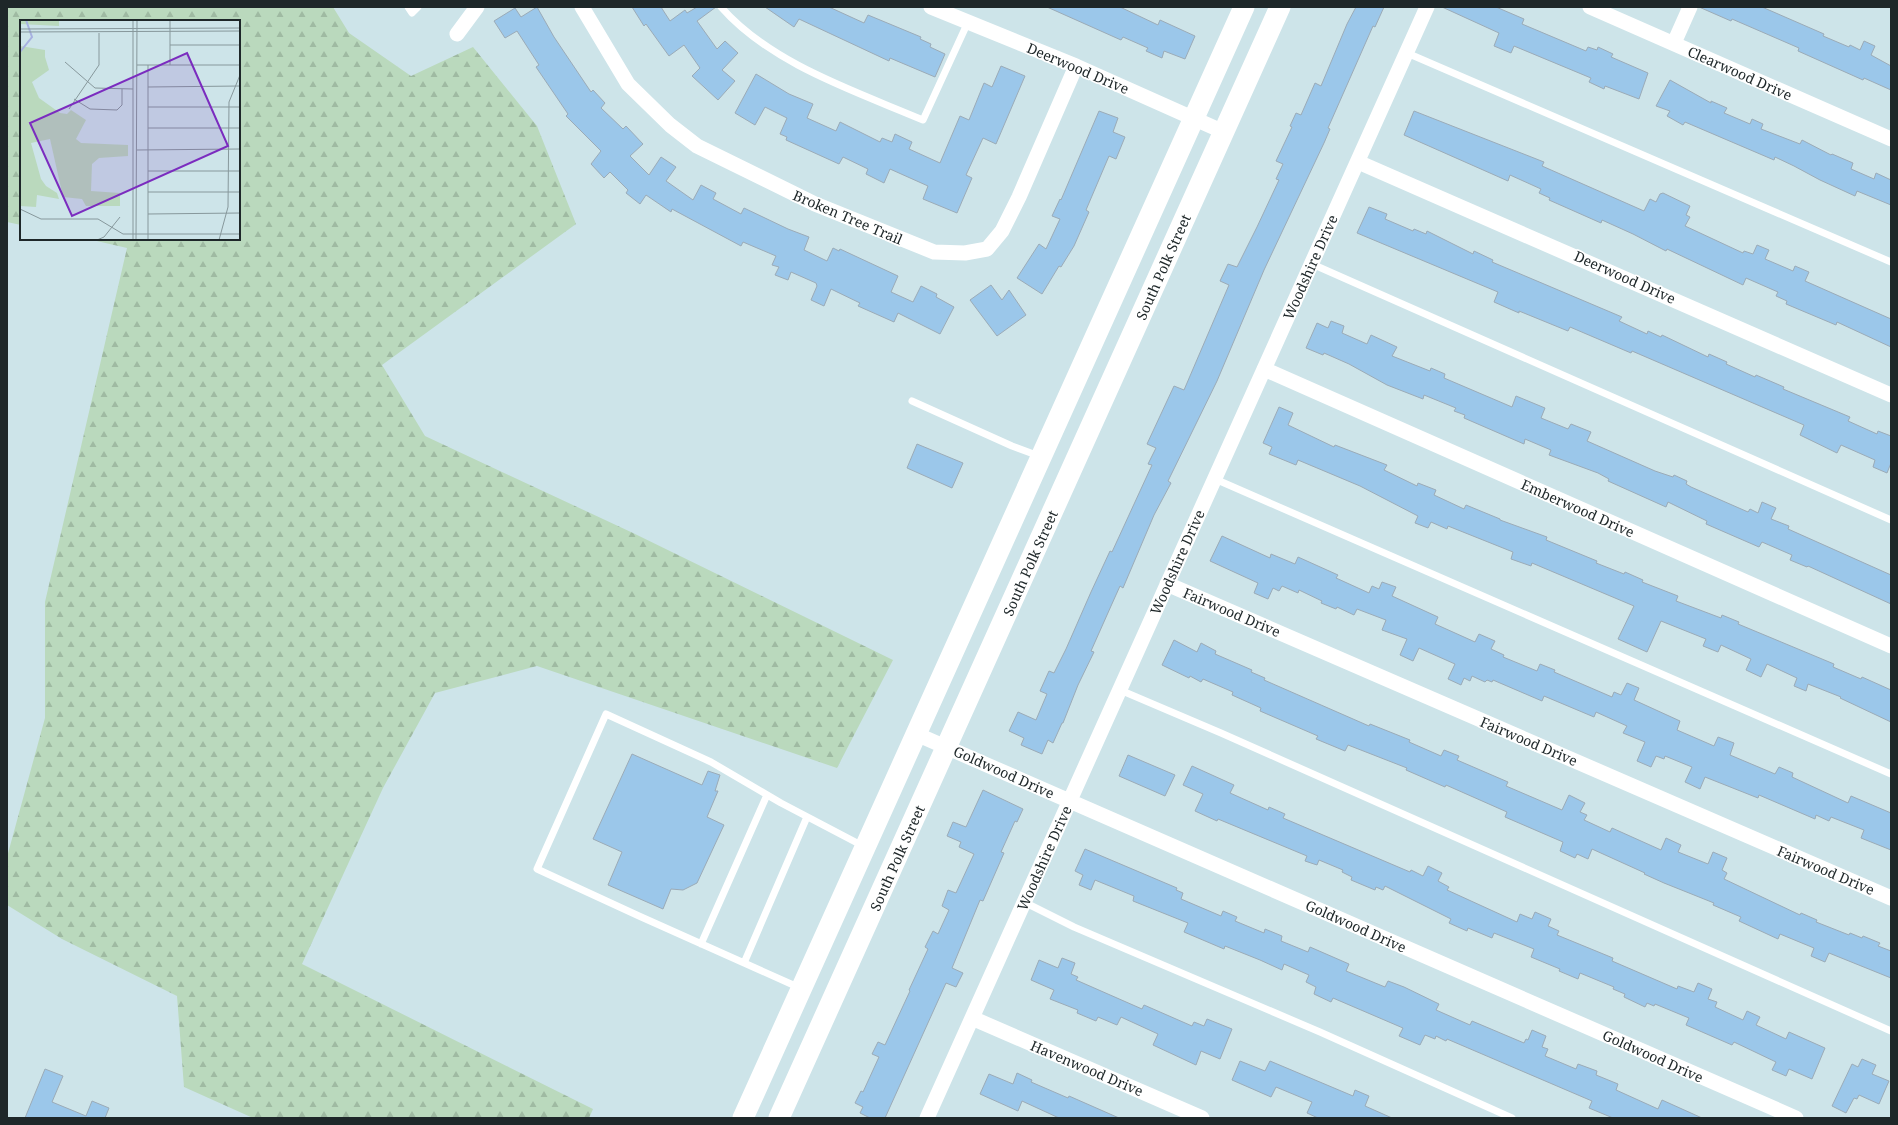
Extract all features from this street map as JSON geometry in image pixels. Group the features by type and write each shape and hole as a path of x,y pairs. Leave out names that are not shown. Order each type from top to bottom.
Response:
{"main road":[{"path":"743,1118 1244,7"},
{"name":"South Polk Street","path":"779,1118 1280,7"},
{"path":"1041,457 1072,470"}],"street":[{"path":"457,34 477,7"},
{"name":"Broken Tree Trail","path":"582,7 628,84 670,125 698,146 814,204 934,252 965,253 987,248 1002,231 1019,197 1076,66"},
{"name":"Deerwood Drive","path":"931,7 1076,66 1224,132"},
{"name":"Woodshire Drive","path":"927,1118 1427,7"},
{"name":"Clearwood Drive","path":"1590,7 1891,139"},
{"path":"1674,43 1690,7"},
{"name":"Deerwood Drive","path":"1358,162 1891,395"},
{"name":"Emberwood Drive","path":"1264,369 1891,646"},
{"name":"Fairwood Drive","path":"1167,584 1891,898"},
{"name":"Goldwood Drive","path":"916,734 1796,1118"},
{"name":"Havenwood Drive","path":"972,1018 1202,1118"}],"lane":[{"path":"408,7 412,13 418,7"},
{"path":"721,7 736,25 797,65 923,120 968,22"},
{"path":"1407,53 1891,262"},
{"path":"1312,264 1891,520"},
{"path":"912,401 1012,446 1041,457"},
{"path":"1215,479 1891,774"},
{"path":"1120,690 1221,733 1891,1031"},
{"path":"801,989 538,869 606,714 711,762 767,795 865,847"},
{"path":"701,944 767,795"},
{"path":"744,963 807,817"},
{"path":"1024,902 1074,927 1320,1032 1512,1118"}],"green space":[{"path":"7,7 333,7 349,33 411,76 473,47 537,126 576,224 382,365 425,436 633,533 893,660 837,768 537,666 435,693 383,788 302,964 593,1109 589,1118 253,1118 184,1087 177,996 62,939 7,905 7,857 45,718 45,602 127,248 92,240 240,240 240,20 20,20 20,225 7,222"}],"building":[{"path":"537,7 554,37 591,92 593,90 605,103 601,108 623,129 626,126 643,144 630,156 649,175 661,157 676,167 666,181 693,200 701,185 716,193 713,199 741,214 744,208 788,229 809,237 804,250 827,261 833,248 839,251 840,249 898,276 891,292 913,302 921,286 937,294 936,297 954,307 940,334 898,313 894,322 858,306 860,303 831,289 824,306 811,300 817,286 816,283 791,272 788,280 775,275 779,267 772,265 776,256 743,242 741,246 672,209 671,212 646,195 640,204 626,193 628,190 610,172 604,178 591,164 601,151 566,116 568,114 536,67 539,65 517,31 505,38 494,21 515,8 521,17"},
{"path":"632,7 661,7 670,21 685,10 687,13 697,7 716,7 697,21 717,49 725,41 738,53 722,70 735,81 718,100 692,76 700,68 684,45 669,56 646,24 644,26"},
{"path":"765,7 829,7 864,23 868,15 921,37 920,39 931,44 930,47 945,54 935,77 890,58 889,61 799,19 794,27"},
{"path":"1047,7 1120,7 1158,25 1160,20 1195,36 1185,59 1164,51 1162,58 1146,51 1148,48 1123,37 1121,40"},
{"path":"1356,7 1384,7 1375,27 1373,26 1328,128 1330,129 1324,143 1264,270 1217,381 1168,481 1171,483 1154,515 1123,588 1120,586 1111,606 1091,651 1094,652 1078,685 1063,723 1053,743 1048,740 1042,754 1021,745 1024,738 1009,731 1018,712 1036,720 1047,694 1040,691 1049,671 1054,673 1066,649 1110,551 1112,552 1152,465 1148,464 1156,448 1147,444 1174,386 1184,390 1229,285 1220,281 1228,264 1237,267 1257,227 1279,180 1276,179 1283,164 1276,161 1292,127 1290,126 1296,113 1301,115 1315,83 1321,86 1347,24"},
{"path":"1442,7 1496,7 1524,19 1522,24 1586,51 1588,47 1597,50 1598,47 1613,54 1611,57 1648,73 1639,99 1605,86 1604,89 1589,82 1591,78 1514,46 1511,53 1494,46 1499,33"},
{"path":"1699,7 1762,7 1824,34 1823,36 1849,47 1850,45 1860,50 1864,41 1875,46 1871,55 1891,66 1891,90 1864,78 1863,80 1798,51 1799,48 1732,19 1731,21"},
{"path":"1001,66 1025,76 996,144 983,138 966,175 972,178 957,213 923,199 928,186 890,169 884,183 866,174 868,169 843,157 839,164 786,140 787,137 780,134 787,118 765,107 755,125 735,113 756,74 789,94 813,104 807,118 836,131 840,122 880,142 882,138 892,142 895,134 912,142 909,149 940,163 960,116 969,120 984,83 992,87"},
{"path":"1670,80 1711,103 1711,101 1727,108 1724,113 1750,124 1752,119 1763,124 1761,129 1800,144 1802,140 1831,155 1832,154 1853,163 1851,169 1874,179 1876,173 1891,180 1891,205 1857,191 1855,196 1775,157 1774,160 1685,122 1683,125 1667,116 1670,111 1656,106"},
{"path":"1099,111 1118,118 1113,132 1125,137 1116,159 1109,156 1086,210 1089,212 1074,246 1061,267 1059,266 1042,294 1017,278 1039,244 1046,249 1060,219 1052,216 1060,199 1061,200"},
{"path":"1414,111 1544,162 1542,166 1644,211 1650,199 1656,202 1660,194 1663,193 1690,206 1686,215 1690,217 1685,226 1743,253 1744,251 1753,254 1757,245 1769,250 1765,259 1793,271 1795,266 1809,272 1805,281 1891,319 1891,347 1837,322 1836,325 1786,304 1787,301 1776,296 1778,292 1746,278 1743,285 1667,249 1666,251 1602,220 1601,223 1549,200 1550,198 1539,193 1541,189 1510,175 1508,181 1404,135"},
{"path":"1369,207 1387,214 1385,219 1413,231 1414,229 1426,234 1427,231 1473,254 1474,251 1493,260 1492,262 1622,317 1619,321 1647,334 1648,331 1661,337 1662,335 1708,357 1709,354 1727,362 1726,364 1755,377 1756,375 1784,387 1783,389 1850,417 1848,421 1877,434 1878,431 1891,436 1891,463 1887,473 1873,467 1875,460 1841,445 1837,453 1800,435 1804,425 1632,351 1631,353 1570,327 1568,331 1519,311 1519,313 1494,302 1498,292 1357,233"},
{"path":"991,285 1002,300 1009,290 1026,315 997,336 970,300"},
{"path":"1331,321 1344,326 1342,333 1367,344 1371,335 1397,347 1392,356 1430,371 1431,368 1445,374 1444,378 1512,407 1516,396 1545,408 1541,418 1568,429 1571,424 1591,432 1587,441 1655,471 1673,477 1674,475 1687,481 1686,484 1691,487 1748,512 1750,509 1758,513 1762,502 1776,508 1771,519 1789,526 1788,529 1891,575 1891,604 1808,566 1807,567 1790,560 1792,555 1762,542 1759,547 1706,524 1707,521 1668,502 1666,507 1608,481 1609,479 1598,473 1549,455 1551,450 1525,439 1524,444 1464,418 1465,415 1454,411 1456,408 1424,395 1423,399 1387,385 1349,364 1324,353 1323,355 1306,348 1317,323 1328,328"},
{"path":"1279,407 1293,413 1288,425 1334,447 1335,445 1387,465 1384,470 1417,486 1418,483 1436,490 1434,495 1464,509 1466,505 1500,520 1547,537 1546,540 1597,561 1596,563 1624,574 1625,572 1643,580 1642,582 1678,596 1676,601 1721,618 1722,615 1739,622 1738,624 1834,664 1833,667 1861,679 1862,677 1891,690 1891,722 1840,698 1841,697 1808,684 1806,691 1794,686 1797,678 1767,664 1761,677 1746,670 1751,659 1721,645 1718,652 1703,646 1706,639 1661,621 1647,652 1618,639 1634,606 1532,563 1531,566 1511,559 1513,552 1448,526 1447,529 1431,522 1428,528 1415,523 1418,516 1360,486 1298,460 1296,465 1269,454 1272,447 1263,443"},
{"path":"917,444 963,463 952,488 907,468"},
{"path":"1222,536 1270,558 1271,554 1295,564 1298,557 1338,575 1336,578 1369,593 1372,586 1379,589 1382,582 1396,587 1392,596 1438,617 1435,624 1475,642 1479,634 1495,641 1491,649 1504,655 1503,657 1537,671 1540,664 1555,670 1554,672 1612,697 1614,692 1621,695 1627,683 1639,688 1634,700 1680,721 1677,730 1714,746 1718,737 1734,743 1730,755 1775,774 1779,767 1793,773 1792,777 1848,803 1851,796 1891,813 1891,850 1861,838 1864,830 1831,817 1829,821 1816,815 1815,819 1759,795 1758,798 1705,777 1700,789 1685,782 1692,767 1665,756 1664,759 1656,756 1651,767 1637,761 1645,742 1623,733 1627,726 1596,712 1594,717 1544,696 1542,701 1493,680 1492,682 1487,680 1485,682 1472,676 1470,681 1464,678 1461,685 1448,679 1455,664 1419,648 1413,661 1400,655 1407,639 1382,630 1386,620 1357,609 1354,615 1337,607 1336,609 1321,603 1322,601 1299,590 1298,593 1282,586 1279,591 1273,588 1268,599 1254,593 1258,583 1210,561"},
{"path":"1174,640 1197,652 1201,643 1216,651 1215,654 1252,670 1251,672 1265,678 1264,680 1369,726 1370,724 1410,740 1409,742 1441,756 1444,750 1459,756 1457,760 1508,782 1506,786 1562,810 1569,795 1585,803 1580,812 1587,815 1584,820 1610,832 1612,828 1661,850 1666,838 1681,845 1678,852 1708,864 1713,852 1727,858 1722,870 1727,873 1724,879 1800,915 1801,913 1817,920 1816,922 1849,935 1850,933 1862,938 1863,936 1880,943 1878,946 1891,951 1891,978 1829,953 1825,962 1811,956 1814,948 1780,934 1778,939 1739,921 1741,917 1713,905 1714,903 1664,883 1592,849 1588,859 1577,854 1575,858 1560,851 1563,842 1505,817 1507,812 1446,785 1445,787 1406,770 1407,768 1348,745 1345,751 1316,739 1318,736 1260,711 1261,708 1232,695 1233,692 1203,679 1201,682 1190,676 1189,678 1162,665"},
{"path":"632,754 702,785 708,771 720,775 715,791 718,791 707,817 724,825 697,883 683,890 671,889 663,909 608,885 622,852 593,839"},
{"path":"1128,755 1175,775 1165,796 1119,776"},
{"path":"1192,766 1234,785 1230,793 1268,810 1269,807 1285,814 1283,818 1410,872 1411,870 1423,876 1428,866 1442,873 1438,881 1449,887 1447,890 1517,922 1520,914 1532,919 1535,912 1551,919 1548,926 1559,931 1557,935 1613,958 1612,961 1677,989 1678,986 1694,992 1698,983 1712,989 1708,999 1717,1002 1715,1007 1743,1020 1747,1011 1760,1017 1756,1025 1786,1039 1789,1032 1825,1048 1812,1079 1789,1069 1786,1076 1772,1070 1776,1062 1734,1042 1732,1045 1686,1025 1689,1018 1655,1004 1654,1006 1647,1003 1645,1007 1624,997 1625,994 1613,989 1614,987 1580,973 1578,979 1559,971 1560,969 1531,957 1534,949 1494,933 1492,938 1468,928 1467,931 1449,923 1451,919 1385,886 1383,890 1376,887 1375,890 1351,880 1352,877 1342,872 1343,870 1319,860 1317,865 1305,861 1307,856 1195,811 1203,794 1183,785"},
{"path":"983,790 1023,809 1017,822 1015,821 1001,852 1004,853 983,901 980,900 952,968 963,973 956,987 946,983 885,1118 870,1118 860,1113 863,1107 855,1103 861,1091 863,1092 879,1057 872,1054 878,1042 885,1045 928,949 925,947 933,931 938,934 949,910 942,906 948,890 956,893 974,854 959,847 961,842 947,836 953,822 966,827"},
{"path":"1085,849 1177,888 1176,890 1183,893 1181,899 1221,916 1223,911 1237,917 1235,921 1264,933 1265,929 1282,936 1281,941 1308,952 1310,947 1349,964 1346,971 1385,987 1388,981 1404,987 1439,1004 1436,1010 1470,1025 1472,1021 1524,1043 1526,1039 1528,1040 1532,1030 1546,1036 1542,1047 1548,1049 1545,1056 1576,1069 1578,1064 1597,1071 1596,1075 1618,1084 1616,1090 1658,1109 1662,1100 1702,1118 1613,1118 1589,1108 1592,1101 1447,1039 1446,1041 1436,1036 1435,1039 1425,1035 1420,1045 1399,1036 1403,1028 1333,998 1331,1002 1314,994 1316,987 1306,982 1309,975 1284,964 1282,970 1225,946 1224,949 1184,932 1188,923 1133,901 1134,896 1095,880 1091,890 1079,885 1083,875 1075,871"},
{"path":"1062,958 1075,963 1071,974 1078,977 1076,980 1142,1009 1144,1005 1192,1026 1194,1022 1204,1026 1207,1019 1232,1029 1220,1059 1201,1051 1196,1065 1153,1045 1158,1034 1121,1017 1117,1025 1098,1017 1096,1021 1077,1013 1078,1010 1050,999 1054,990 1031,980 1039,960 1058,968"},
{"path":"1862,1059 1876,1065 1872,1074 1889,1081 1879,1104 1859,1095 1857,1099 1854,1098 1846,1113 1832,1106 1852,1064 1858,1067"},
{"path":"1240,1061 1265,1071 1270,1061 1353,1096 1355,1090 1369,1096 1365,1106 1392,1118 1318,1118 1307,1113 1312,1102 1276,1087 1271,1097 1232,1080"},
{"path":"45,1069 63,1076 52,1102 86,1116 92,1101 109,1108 105,1118 25,1118"},
{"path":"1017,1073 1032,1080 1031,1082 1068,1098 1069,1096 1119,1118 1059,1118 1022,1101 1018,1111 980,1094 989,1074 1013,1084"}]}
